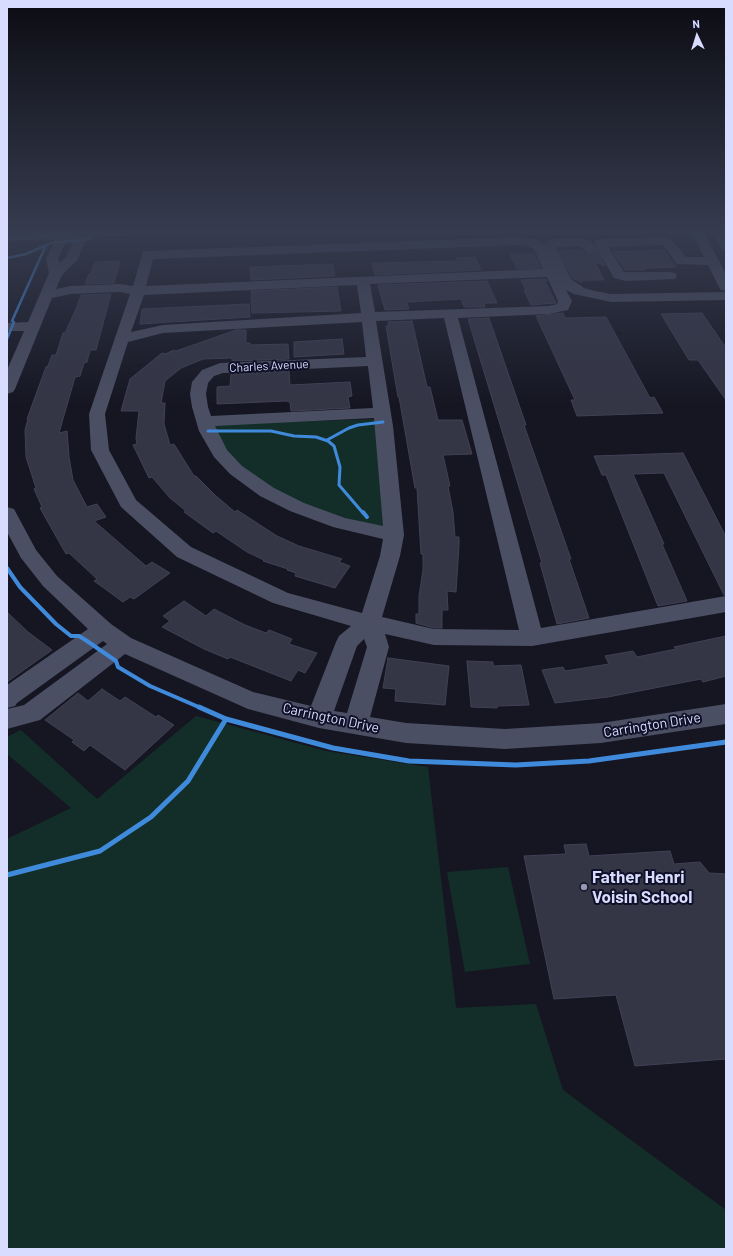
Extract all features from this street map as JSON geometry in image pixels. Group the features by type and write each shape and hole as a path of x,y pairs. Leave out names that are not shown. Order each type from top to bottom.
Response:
{"street":[{"path":"7,389 49,290"},
{"path":"47,295 68,298 118,296 138,291 166,290"},
{"path":"319,718 347,642 370,622 390,556 394,535 388,462 365,290"},
{"path":"121,339 163,329 369,317 549,310 563,307 565,301 559,290"},
{"path":"577,290 594,295 630,290"},
{"path":"591,290 594,295"},
{"path":"698,290 726,296"},
{"path":"138,291 97,414 100,450 128,503 184,552 281,598 346,617 434,637 532,638 726,604"},
{"path":"450,314 532,638"},
{"path":"7,327 31,331"},
{"path":"7,337 31,331"},
{"name":"Charles Avenue","path":"374,361 227,367 214,370 203,377 200,382 198,394 200,407 208,431 220,453 236,470 267,492 297,507 340,523 394,535"},
{"path":"204,421 381,413"},
{"name":"Carrington Drive","path":"10,529 50,581 103,630 124,644 248,700 319,718 406,733 505,739 601,733 726,714"},
{"path":"356,725 378,647 370,622"},
{"path":"7,699 9,696 103,630"},
{"path":"7,719 31,713 124,644"}],"green space":[{"path":"382,419 394,535 340,523 236,470 205,424"},
{"path":"196,716 326,751 428,767 456,1008 536,1004 563,1090 726,1210 726,1249 7,1249 7,839 71,808 7,754 7,737 21,730 97,799"},
{"path":"508,867 530,964 465,972 447,872"}],"building":[{"path":"337,290 341,311 252,313 251,291"},
{"path":"379,290 491,290 497,303 484,303 485,307 464,307 461,299 407,302 409,309 385,310"},
{"path":"524,290 549,290 556,303 531,305"},
{"path":"111,294 96,350 90,350 87,362 84,363 80,376 75,377 59,433 67,431 73,480 87,507 97,504 106,517 94,521 146,566 152,562 170,573 134,599 130,597 123,602 94,581 97,579 69,553 66,554 40,508 42,507 34,489 36,488 26,457 25,430 27,419 46,367 48,366 52,355 56,355 63,333 65,333 81,295"},
{"path":"249,304 250,317 140,324 142,309"},
{"path":"563,313 565,318 606,317 650,398 654,397 663,413 577,416 571,400 575,400 536,316"},
{"path":"702,313 726,348 726,400 698,360 689,360 661,314"},
{"path":"489,318 526,425 524,425 571,559 569,559 589,618 557,624 540,563 542,563 468,319"},
{"path":"412,321 427,387 430,387 438,420 462,420 472,454 443,455 450,486 448,486 453,512 455,537 459,537 459,545 456,592 447,591 448,610 442,610 442,628 434,628 416,623 416,614 419,614 419,596 423,570 417,488 415,488 386,326 389,326 388,322"},
{"path":"236,330 246,330 246,343 250,343 250,345 288,344 289,359 232,361 232,358 203,359 181,368 165,381 161,403 165,403 164,424 170,445 174,444 194,476 196,476 235,512 237,510 277,536 299,546 342,559 339,562 350,566 335,588 295,576 296,573 263,561 264,560 247,552 216,531 213,533 184,512 186,511 170,498 152,477 149,478 133,445 137,444 136,438 139,411 121,411 130,379 162,353 165,354 174,350 176,351"},
{"path":"342,339 344,354 294,357 294,342"},
{"path":"289,371 290,385 350,382 352,396 348,397 350,408 291,411 290,402 286,401 217,404 217,387 230,386 231,374"},
{"path":"683,453 726,537 726,595 724,595 664,473 633,474 687,601 658,606 606,475 602,475 594,456"},
{"path":"184,601 206,616 214,609 245,625 266,633 269,630 292,639 289,644 317,653 305,673 298,670 291,681 230,657 228,659 204,649 162,627 170,621 163,616"},
{"path":"7,612 28,632 52,650 7,682"},
{"path":"726,636 726,676 703,682 701,679 608,697 555,703 542,670 563,667 565,671 609,664 605,656 633,651 637,657 676,649 674,647"},
{"path":"388,658 449,666 445,705 395,701 396,689 383,688"},
{"path":"467,661 493,662 493,666 521,665 529,705 497,706 497,708 471,707"},
{"path":"102,689 120,701 125,697 156,717 158,715 174,725 125,770 90,745 84,751 72,742 74,740 45,720 78,693 88,701"},
{"path":"586,844 589,856 670,851 674,864 700,862 709,873 726,874 726,1059 635,1066 616,995 554,999 524,856 566,854 564,845"}],"cycle path":[{"path":"7,339 14,322 12,321 26,290"},
{"path":"327,440 349,428 358,425 383,422"},
{"path":"208,431 271,431 294,436 316,437 328,441 334,446 340,467 339,485 367,517"},
{"path":"7,568 20,587 56,624 71,636 79,636 87,641 116,661 118,667 150,686 226,719 333,748 409,761 516,765 589,761 726,742"},
{"path":"7,875 100,851 151,817 188,781 226,719"}],"place":[{"name":"Father Henri Voisin School","path":"584,887"}]}
